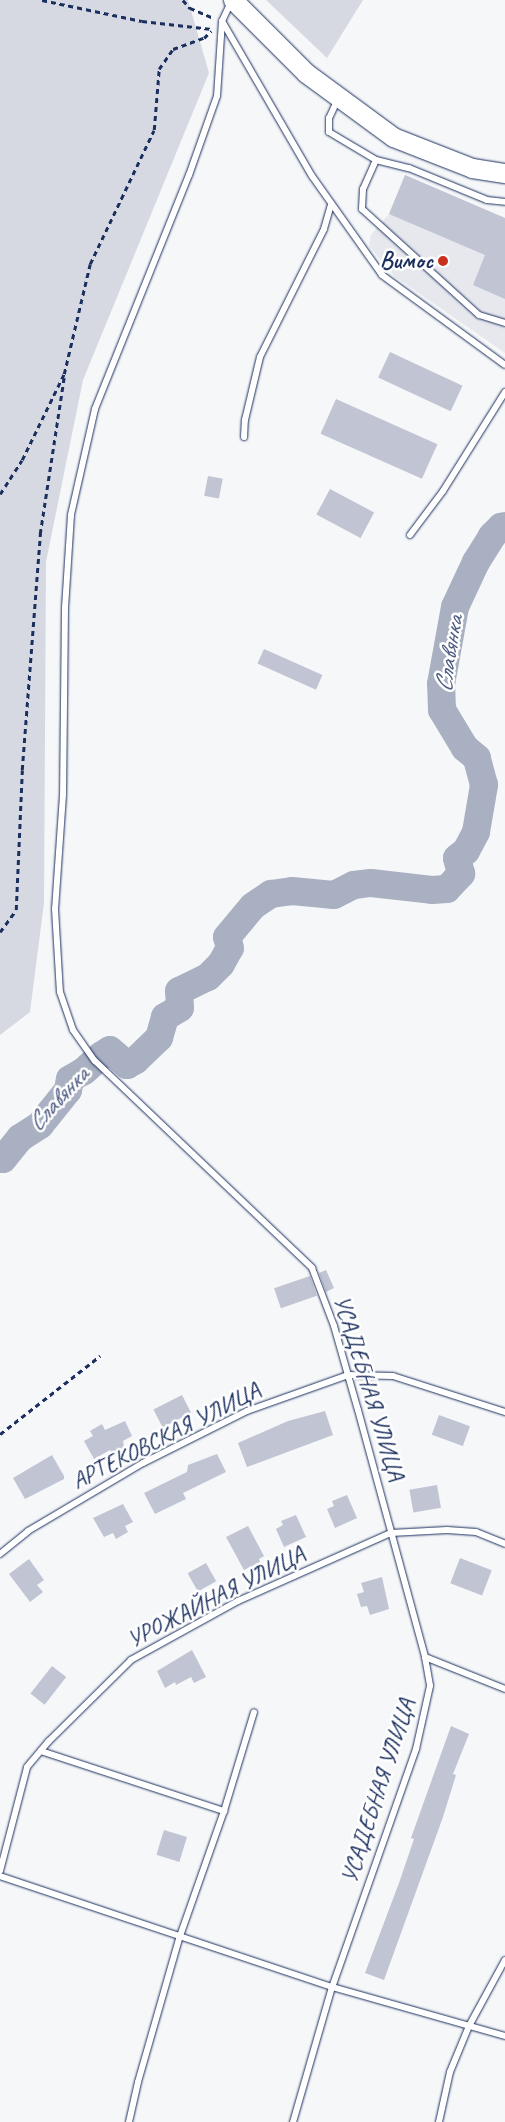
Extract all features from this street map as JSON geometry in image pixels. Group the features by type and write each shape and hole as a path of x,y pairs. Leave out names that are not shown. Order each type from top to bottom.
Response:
{"main road":[{"path":"233,0 306,73 338,99 393,137 472,168 505,173"}],"lane":[{"path":"233,0 222,20 312,176 382,275 505,364"},
{"name":"УСАДЕБНАЯ УЛИЦА","path":"222,20 216,96 189,175 95,409 71,515 65,608 64,795 55,909 60,992 73,1030 95,1062 312,1268 334,1326 425,1658 430,1686 416,1749 332,1987 293,2122"},
{"path":"338,99 329,118 329,132 376,160 409,168 487,200 505,202"},
{"path":"376,160 363,189 362,209 479,315 505,324"},
{"path":"244,437 245,420 260,357 324,230 331,204"},
{"path":"410,536 443,491 505,392"},
{"name":"АРТЕКОВСКАЯ УЛИЦА","path":"0,1554 28,1531 143,1463 246,1411 348,1375 393,1376 505,1412"},
{"name":"УРОЖАЙНАЯ УЛИЦА","path":"0,1871 27,1767 131,1660 238,1601 392,1533 447,1530 476,1532 505,1544"},
{"path":"425,1658 505,1689"},
{"path":"129,2122 138,2082 180,1936 224,1811 254,1712"},
{"path":"41,1751 224,1811"},
{"path":"0,1876 332,1987 505,2036"},
{"path":"439,2122 450,2072 469,2026 505,1960"}],"path":[{"path":"42,0 142,21 214,29"},
{"path":"0,932 16,910 22,770 40,534 64,374 90,264 154,130 159,69 173,50 204,38 222,20 190,8 183,0"},
{"path":"0,494 22,460 64,374"},
{"path":"0,1434 100,1356"}],"shaded area":[{"path":"0,0 188,0 209,73 83,380 46,562 44,903 30,1012 0,1035"},
{"path":"266,0 363,0 327,58"},
{"name":"Вимос","path":"405,175 505,218 505,353 394,276 369,246 371,235 389,214"}],"building":[{"path":"405,175 505,218 505,299 473,285 485,255 389,214"},
{"path":"390,352 463,386 451,411 378,377"},
{"path":"336,399 437,444 422,479 321,434"},
{"path":"208,476 223,479 219,498 204,496"},
{"path":"330,489 374,512 361,538 316,515"},
{"path":"264,649 322,675 316,690 257,664"},
{"path":"326,1270 334,1288 326,1292 319,1273"},
{"path":"310,1276 317,1296 281,1308 274,1288"},
{"path":"182,1395 191,1413 163,1427 153,1410"},
{"path":"325,1411 333,1435 247,1467 238,1443 288,1421"},
{"path":"439,1415 470,1426 463,1446 432,1435"},
{"path":"125,1421 132,1436 123,1441 124,1447 112,1454 110,1450 94,1459 84,1441 93,1436 90,1431 102,1424 105,1430"},
{"path":"217,1454 226,1472 183,1493 186,1499 155,1514 144,1493 187,1472 188,1465"},
{"path":"52,1455 64,1479 25,1499 13,1478"},
{"path":"437,1485 441,1508 413,1513 409,1490"},
{"path":"347,1495 357,1518 335,1528 327,1509 334,1506 332,1501"},
{"path":"123,1504 133,1522 125,1526 128,1532 116,1539 113,1533 104,1537 93,1518"},
{"path":"296,1515 306,1537 284,1547 276,1529 283,1525 281,1521"},
{"path":"248,1526 264,1556 259,1559 260,1562 244,1570 226,1537"},
{"path":"460,1558 492,1570 482,1595 450,1583"},
{"path":"29,1559 44,1580 37,1585 43,1592 30,1602 9,1574"},
{"path":"206,1563 216,1581 198,1592 188,1573"},
{"path":"382,1577 389,1609 370,1615 367,1606 361,1607 357,1594 364,1592 361,1583"},
{"path":"192,1650 206,1677 194,1683 191,1677 176,1685 175,1682 165,1688 157,1671"},
{"path":"52,1666 66,1677 45,1705 30,1694"},
{"path":"451,1726 469,1734 453,1774 456,1775 443,1817 384,1980 365,1973 399,1883 414,1839 411,1838"},
{"path":"164,1830 187,1837 179,1862 156,1855"}],"waterway":[{"name":"Славянка","path":"0,1158 3,1159 20,1138 40,1125 68,1090 70,1079 84,1071 110,1050 127,1065 136,1060 159,1038 165,1017 180,1008 179,991 208,977 221,964 230,948 227,937 253,906 271,894 292,891 334,895 354,885 371,883 432,890 447,889 461,874 457,858 466,851 476,832 484,785 477,758 465,748 442,710 441,684 455,607 476,562 492,536 501,527 505,526"}],"place":[{"name":"Вимос","path":"443,261"}]}
